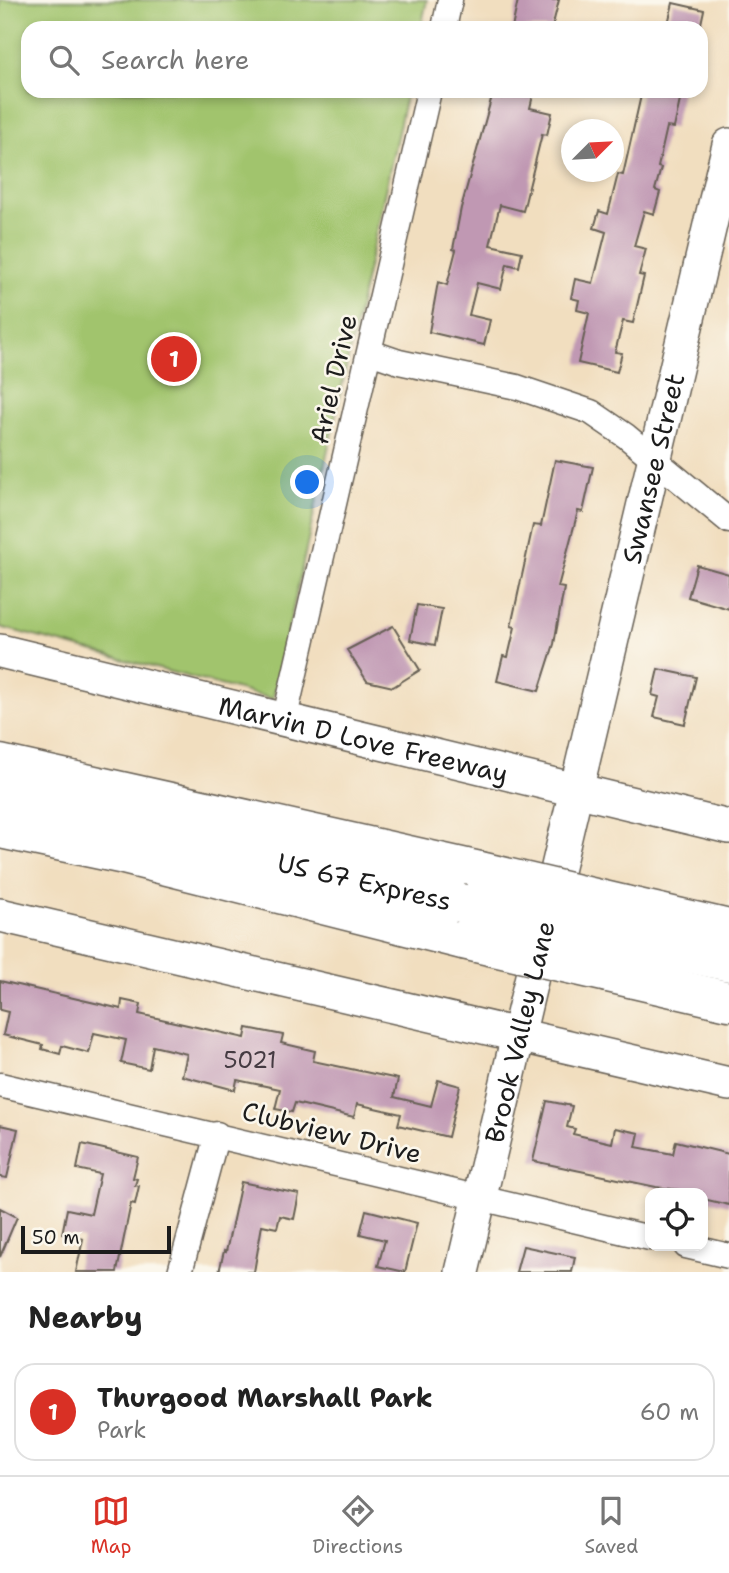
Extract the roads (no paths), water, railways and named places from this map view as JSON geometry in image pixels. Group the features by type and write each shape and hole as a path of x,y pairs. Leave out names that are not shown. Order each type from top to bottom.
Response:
{"highway":[{"path":"0,764 481,871 729,1001"},
{"name":"US 67 Express","path":"0,797 462,921"},
{"path":"0,829 124,856 462,921 615,939 729,962"},
{"path":"615,939 729,929"}],"main road":[{"name":"Swansee Street","path":"575,790 652,459 728,155"},
{"name":"Marvin D Love Freeway","path":"0,651 729,827"},
{"name":"Brook Valley Lane","path":"462,1272 575,790"},
{"path":"0,915 729,1084"}],"street":[{"path":"446,21 450,0"},
{"name":"Ariel Drive","path":"284,721 427,98"},
{"path":"370,352 399,362 517,387 563,400 591,412 729,521"},
{"name":"Clubview Drive","path":"0,1085 645,1237"},
{"path":"180,1272 217,1134"},
{"path":"708,1251 729,1255"}],"place":[{"name":"Thurgood Marshall Park","path":"174,359"}]}
